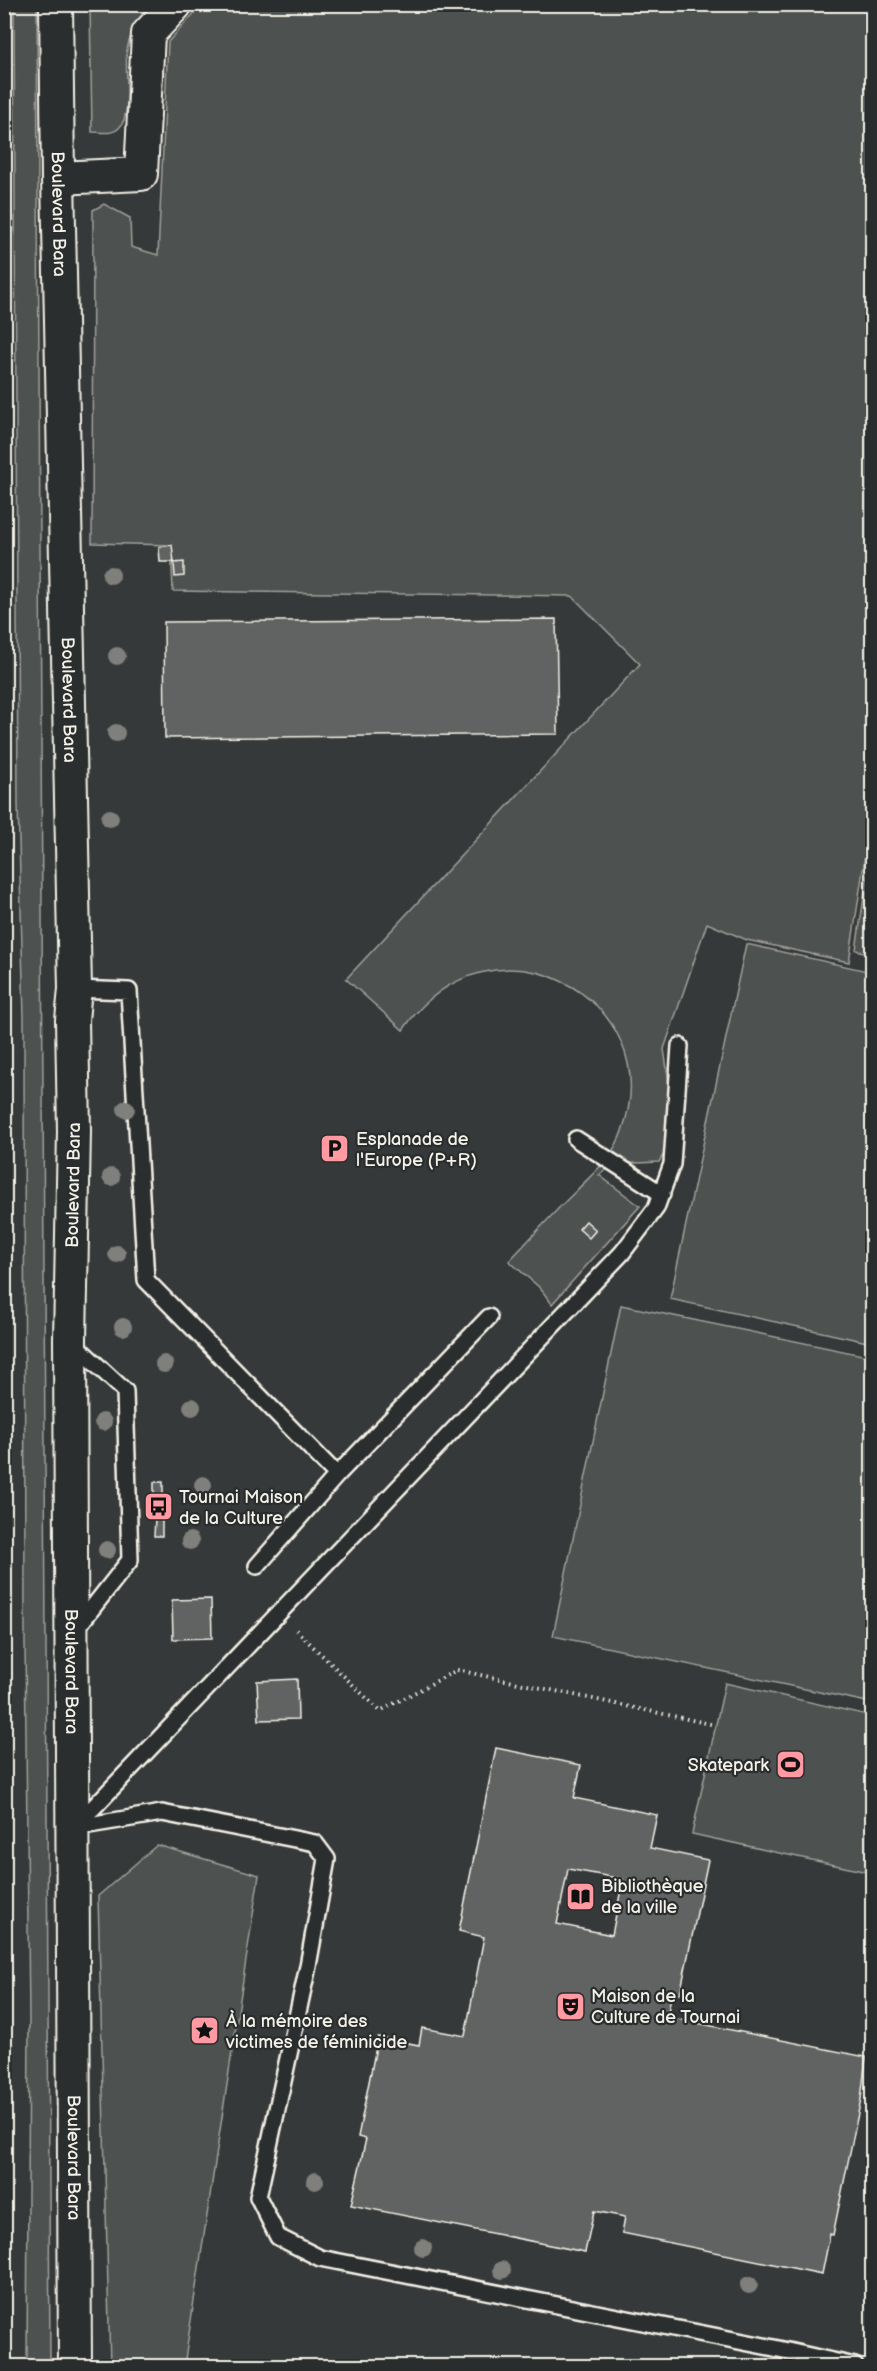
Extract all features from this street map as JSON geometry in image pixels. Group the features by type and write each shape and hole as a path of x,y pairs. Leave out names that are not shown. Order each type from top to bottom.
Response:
{"street":[{"name":"Boulevard Bara","path":"56,4 75,989 72,1020 74,1131 70,1340 75,2367"},
{"path":"58,177 141,174 148,34 176,4"}],"lane":[{"path":"75,989 129,991 146,1280 337,1475"},
{"path":"71,1828 92,1809 622,1253 656,1208 672,1164 680,1046"},
{"path":"576,1139 662,1194"},
{"path":"257,1566 337,1475 489,1317"},
{"path":"70,1340 125,1392 130,1560 71,1635"},
{"path":"71,1828 162,1813 315,1844 327,1859 308,1966 258,2197 278,2237 320,2258 774,2348 855,2367"}],"path":[{"path":"279,1613 380,1711 457,1670 715,1725"}],"shaded area":[{"path":"846,4 846,8 872,8 872,810 849,962 747,940 707,923 664,1049 670,1090 671,1142 659,1162 615,1164 599,1175 640,1206 552,1304 540,1288 509,1261 614,1149 622,1131 630,1083 621,1041 597,1007 564,982 523,970 481,973 439,992 403,1030 346,979 640,664 572,596 173,591 171,545 92,543 93,210 104,204 130,218 131,247 158,255 168,42 202,5"},
{"path":"14,5 37,5 50,2366 27,2366 29,2019 25,1643 24,1018 18,805"},
{"path":"90,5 151,5 136,26 128,43 126,113 119,128 109,132 92,132"},
{"path":"872,844 872,954 856,950"},
{"path":"746,944 872,972 872,1343 670,1299"},
{"path":"621,1305 872,1357 872,1703 553,1636"},
{"name":"Skatepark","path":"725,1683 872,1716 872,1873 692,1834"},
{"path":"157,1845 259,1875 184,2366 110,2366 98,1896"}],"building":[{"path":"172,545 174,562 160,562 159,547"},
{"path":"184,562 184,576 175,577 174,563"},
{"path":"556,619 558,734 165,738 164,622"},
{"path":"586,1221 596,1230 589,1238 579,1229"},
{"path":"154,1482 163,1482 163,1499 154,1499"},
{"path":"162,1517 162,1536 154,1536 155,1518"},
{"path":"211,1599 212,1638 173,1639 172,1600"},
{"path":"297,1679 298,1719 259,1720 257,1681"},
{"name":"Maison de la Culture de Tournai","path":"496,1748 581,1765 574,1798 657,1815 650,1848 708,1860 680,1994 672,1992 667,2017 866,2057 861,2099 833,2235 830,2234 822,2274 622,2233 625,2217 594,2211 585,2252 351,2205 366,2139 358,2137 378,2037 419,2045 422,2028 465,2036 484,1937 459,1931","holes":["568,1869 623,1879 612,1935 557,1924"]}],"place":[{"name":"Esplanade de l'Europe (P+R)","path":"335,1149"},
{"name":"Tournai Maison de la Culture","path":"158,1507"},
{"name":"Skatepark","path":"790,1765"},
{"name":"Bibliothèque de la ville","path":"580,1896"},
{"name":"Maison de la Culture de Tournai","path":"570,2006"},
{"name":"À la mémoire des victimes de féminicide","path":"205,2031"}]}
